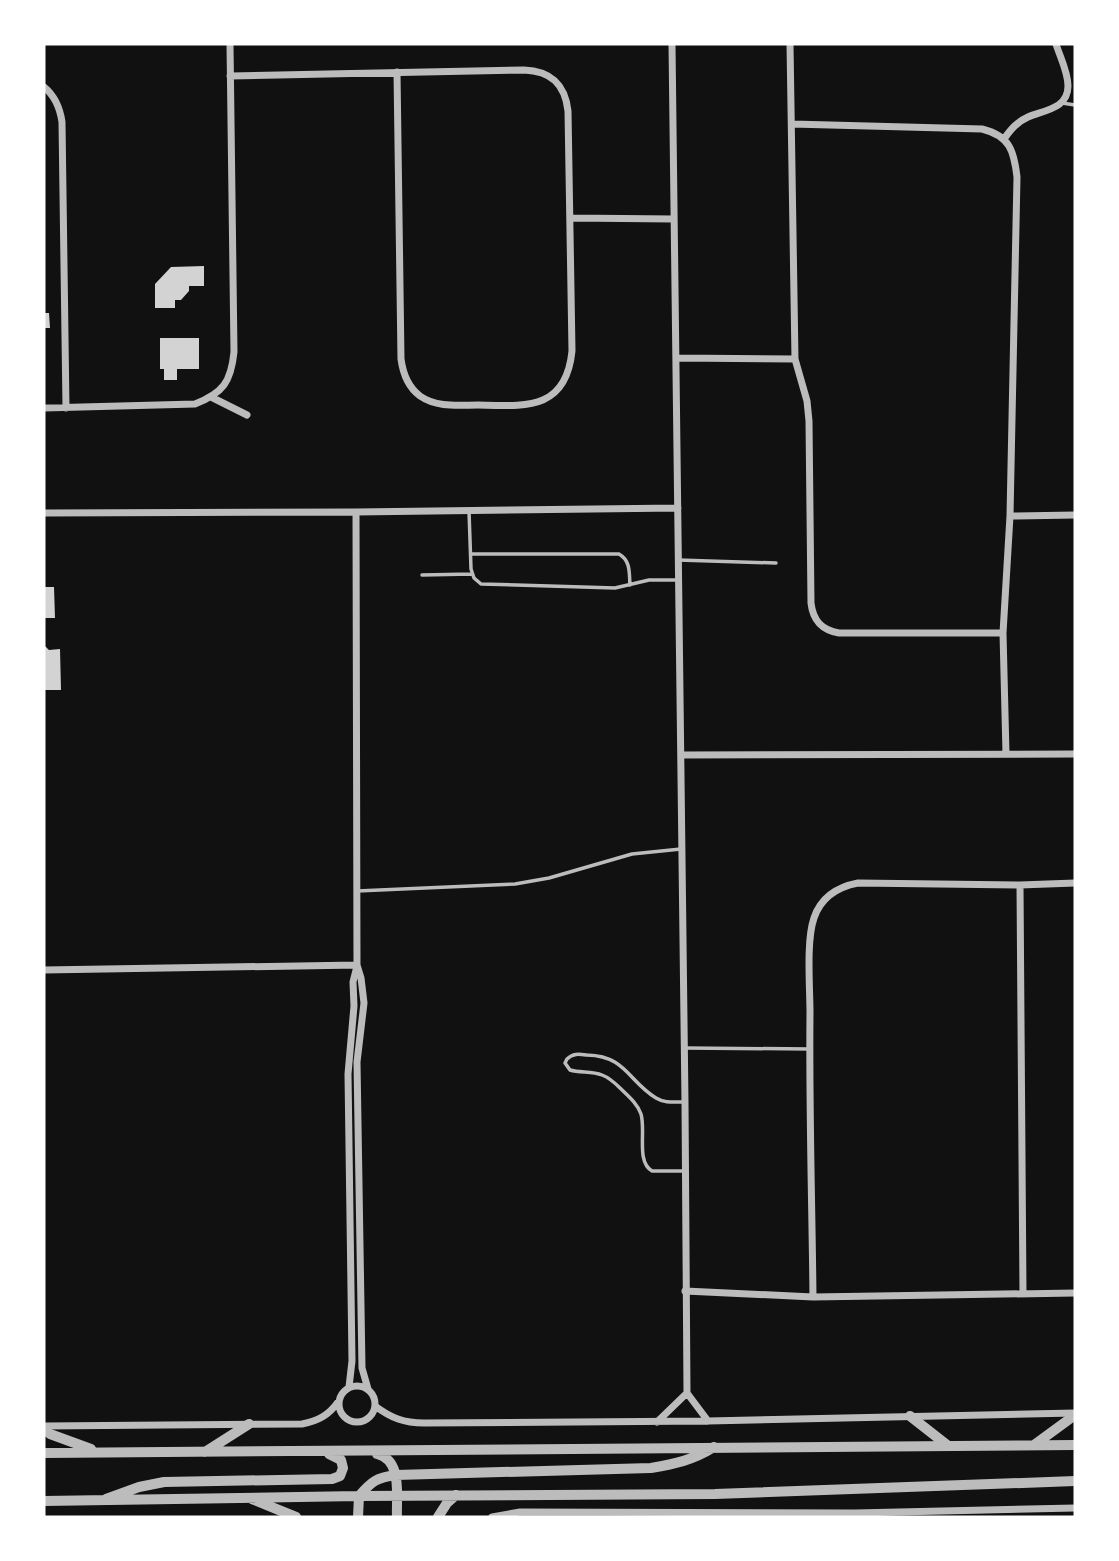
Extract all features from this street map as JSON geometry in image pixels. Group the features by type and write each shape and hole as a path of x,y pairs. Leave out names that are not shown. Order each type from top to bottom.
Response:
{"street":[{"path":"44,408 195,404 211,397 224,386 232,370 234,352 230,44"},
{"path":"672,44 687,1393 708,1421"},
{"path":"790,44 795,359 807,401 809,421 811,610 818,623 829,631 839,633 1003,633"},
{"path":"1004,139 1014,125 1050,110 1066,98 1068,86 1056,44"},
{"path":"230,76 397,72 535,71 546,74 563,89 568,111 572,351 568,372 557,390 545,399 518,405 442,405 429,402 418,395 403,372 397,72"},
{"path":"44,87 55,99 62,122 66,408"},
{"path":"792,124 970,128 995,132 1011,148 1016,162 1010,516 1003,633 1006,754"},
{"path":"570,218 674,219"},
{"path":"676,358 795,359"},
{"path":"211,397 247,415"},
{"path":"44,513 678,508"},
{"path":"338,1402 345,1419 358,1422 369,1417 375,1406 362,1368 357,1062 364,1003 358,965 356,512"},
{"path":"1010,516 1075,515"},
{"path":"681,755 1075,754"},
{"path":"813,1297 809,1049 812,926 818,907 832,892 858,883 1075,883"},
{"path":"1020,885 1023,1294"},
{"path":"44,970 358,965"},
{"path":"349,1387 352,1360 348,1065 354,1006 353,982 358,965"},
{"path":"685,1291 813,1297 1075,1293"},
{"path":"44,1428 311,1422 327,1415 349,1387 356,1385 368,1389"},
{"path":"657,1422 687,1393"},
{"path":"375,1406 395,1419 414,1423 657,1422 1075,1414"},
{"path":"1034,1445 1075,1414"},
{"path":"909,1416 947,1445"},
{"path":"204,1453 248,1424"},
{"path":"44,1428 50,1434 98,1452"},
{"path":"44,1453 1075,1446"},
{"path":"358,1517 359,1496 374,1480 381,1477 651,1468 686,1461 714,1447"},
{"path":"102,1501 126,1490 164,1482 337,1478 343,1472 343,1464 338,1458 323,1452"},
{"path":"368,1452 383,1455 395,1470 397,1517"},
{"path":"44,1502 359,1496 715,1494 1075,1481"},
{"path":"438,1517 456,1495"},
{"path":"249,1498 296,1517"},
{"path":"492,1517 520,1512 946,1514 1075,1508"}],"lane":[{"path":"1062,103 1075,104"},
{"path":"469,509 472,574 477,581 486,585 615,588 649,579 679,580"},
{"path":"471,554 620,554 628,564 629,585"},
{"path":"678,560 776,563"},
{"path":"422,575 472,574"},
{"path":"357,891 515,884 549,878 632,853 681,849"},
{"path":"683,1048 809,1049"},
{"path":"685,1102 667,1102 654,1097 619,1064 606,1057 574,1054 566,1059 569,1070 606,1076 637,1106 643,1125 643,1160 647,1169 686,1171"}],"building":[{"path":"204,266 204,286 189,286 189,291 181,300 175,300 175,308 155,308 155,284 171,267"},
{"path":"44,313 49,313 50,328 44,328"},
{"path":"160,338 199,338 199,369 177,369 177,380 164,380 164,369 160,369"},
{"path":"44,587 54,587 55,618 44,618"},
{"path":"44,645 49,650 60,649 61,690 44,690"}]}
